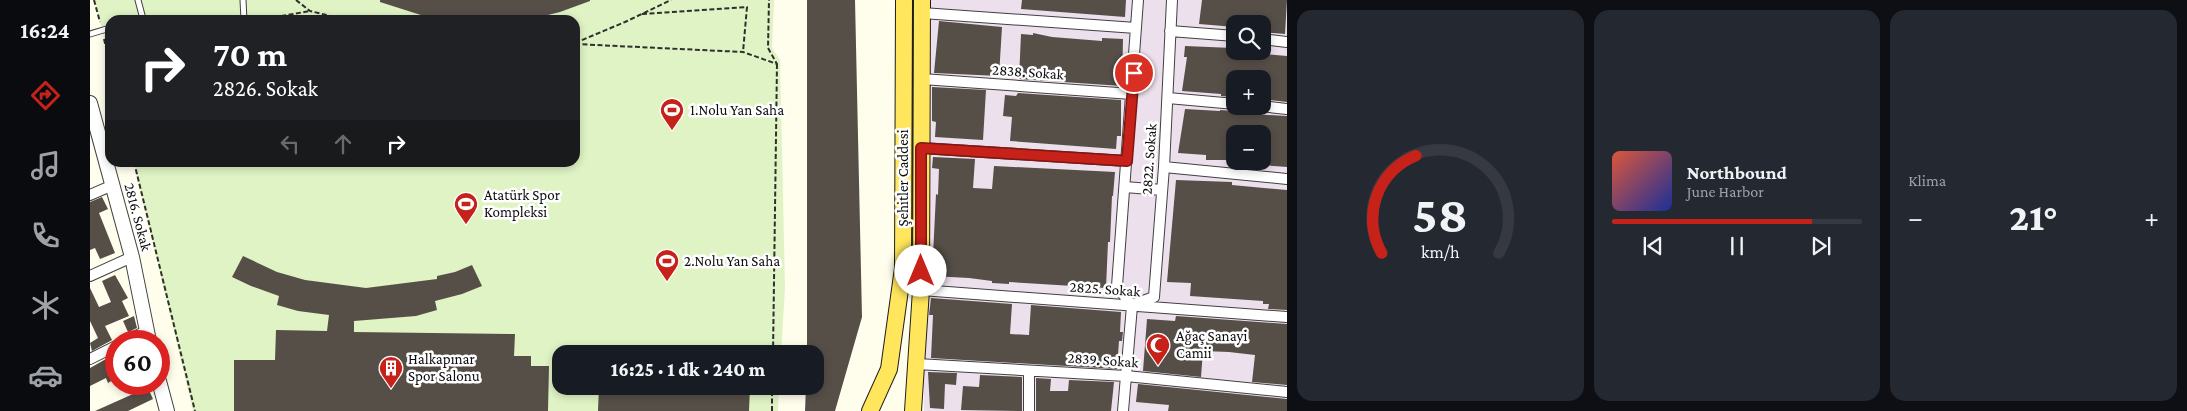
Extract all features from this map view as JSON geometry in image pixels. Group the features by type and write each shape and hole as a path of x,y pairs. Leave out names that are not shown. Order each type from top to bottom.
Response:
{"main road":[{"name":"Şehitler Caddesi","path":"870,411 889,369 903,268 904,0"},
{"name":"Şehitler Caddesi","path":"913,411 921,290 922,6"}],"street":[{"name":"2822. Sokak","path":"1138,0 1117,286 1132,306 1154,296 1164,167 1172,0"},
{"path":"922,6 1136,28"},
{"path":"1170,31 1226,35"},
{"path":"1271,40 1287,42"},
{"name":"2838. Sokak","path":"922,79 1132,94"},
{"path":"1168,98 1226,103"},
{"path":"1271,107 1287,109"},
{"name":"2816. Sokak","path":"91,110 105,158"},
{"path":"921,148 1127,161"},
{"name":"2816. Sokak","path":"108,167 132,257 146,330"},
{"path":"1164,167 1287,179"},
{"path":"90,195 113,185"},
{"path":"1125,187 1162,190"},
{"path":"90,276 132,257"},
{"name":"2825. Sokak","path":"921,290 1287,317"},
{"path":"1123,411 1132,306"},
{"path":"90,359 105,352"},
{"name":"2839. Sokak","path":"917,364 1126,376 1287,392"},
{"path":"1029,370 1029,411"},
{"path":"160,395 162,409"}],"lane":[{"path":"138,0 141,15"},
{"path":"243,0 244,15"},
{"path":"90,34 105,30"}],"path":[{"path":"296,0 310,11"},
{"path":"580,41 671,0"},
{"path":"769,0 768,48 777,64 773,345"},
{"path":"642,14 747,7 744,52"},
{"path":"287,15 310,11 326,15"},
{"path":"580,43 744,52 777,64"},
{"path":"135,167 195,411"},
{"path":"772,395 772,411"}],"shaded area":[{"path":"917,0 1287,0 1287,411 924,411"}],"green space":[{"name":"Atatürk Spor Kompleksi","path":"95,0 774,0 772,48 780,60 785,288 782,345 552,345 552,395 779,395 778,411 193,411 135,167 580,167 580,15 105,15 105,41"}],"building":[{"path":"380,0 590,0 548,15 421,15 380,2"},
{"path":"807,0 855,0 862,317 835,411 805,411 806,395 824,395 824,345 807,345"},
{"path":"1022,0 1126,0 1125,17 1021,9"},
{"path":"1202,0 1287,0 1285,34 1271,33 1271,15 1226,15 1226,26 1199,24"},
{"path":"939,21 1002,27 999,76 934,73"},
{"path":"1033,33 1052,37 1102,41 1102,38 1123,39 1122,86 1019,79 1021,34 1033,35"},
{"path":"1185,46 1226,48 1226,60 1271,60 1271,55 1287,56 1287,102 1271,100 1271,70 1226,70 1226,96 1221,96 1221,94 1182,91 1187,57 1184,57"},
{"path":"932,87 986,90 983,140 935,137 936,122 932,121"},
{"path":"1018,93 1121,100 1121,136 1117,136 1116,149 1010,141 1012,117 1003,116 1005,95 1016,96"},
{"path":"1185,109 1226,110 1226,115 1287,116 1287,167 1271,166 1271,125 1226,125 1226,160 1206,160 1206,155 1178,153"},
{"path":"933,157 975,159 973,188 992,189 994,166 1115,172 1110,242 1108,242 1106,288 1009,282 1009,284 992,283 992,281 969,278 932,276 939,169 932,168"},
{"path":"1176,180 1232,182 1232,185 1287,190 1287,310 1268,309 1269,304 1263,304 1263,301 1190,296 1191,283 1167,282"},
{"path":"102,197 108,209 99,213 115,253 100,259 95,248 90,250 90,202"},
{"name":"Halkapınar Spor Salonu","path":"243,256 277,272 305,280 366,288 437,279 437,276 455,272 472,265 482,286 462,294 435,301 437,310 416,316 354,321 354,332 515,334 514,356 531,356 531,366 549,366 548,411 234,411 234,360 275,360 276,330 327,331 329,315 298,311 277,305 279,296 232,277"},
{"path":"115,275 128,298 122,301 129,316 105,326 107,330 105,330 105,344 92,351 90,343 98,338 90,321 90,288 99,307 111,302 102,281"},
{"path":"931,298 1012,304 1010,334 1029,335 1031,305 1121,312 1120,332 1123,332 1122,341 1119,341 1117,369 931,358 933,315 929,315"},
{"path":"134,316 137,328 127,330 123,321"},
{"path":"1176,316 1287,324 1287,385 1252,382 1255,355 1229,352 1203,351 1201,377 1143,371 1147,319 1175,321"},
{"path":"105,360 105,378 90,386 90,368"},
{"path":"928,372 957,373 956,385 945,384 944,409 930,408"},
{"path":"980,375 1022,377 1022,411 961,410 963,386 979,387"},
{"path":"1036,378 1051,379 1050,391 1068,391 1069,380 1114,382 1111,411 1036,411"},
{"path":"1138,384 1287,399 1287,411 1168,411 1169,405 1136,402"},
{"path":"131,395 151,395 153,399 128,411 95,411"},
{"path":"599,395 750,395 749,411 598,411"}],"place":[{"name":"1.Nolu Yan Saha","path":"672,131"},
{"name":"Atatürk Spor Kompleksi","path":"466,225"},
{"name":"2.Nolu Yan Saha","path":"667,282"},
{"name":"Ağaç Sanayi Camii","path":"1158,366"},
{"name":"Halkapınar Spor Salonu","path":"391,389"}],"route":[{"path":"921,271 921,148 1127,161 1134,73"}]}
